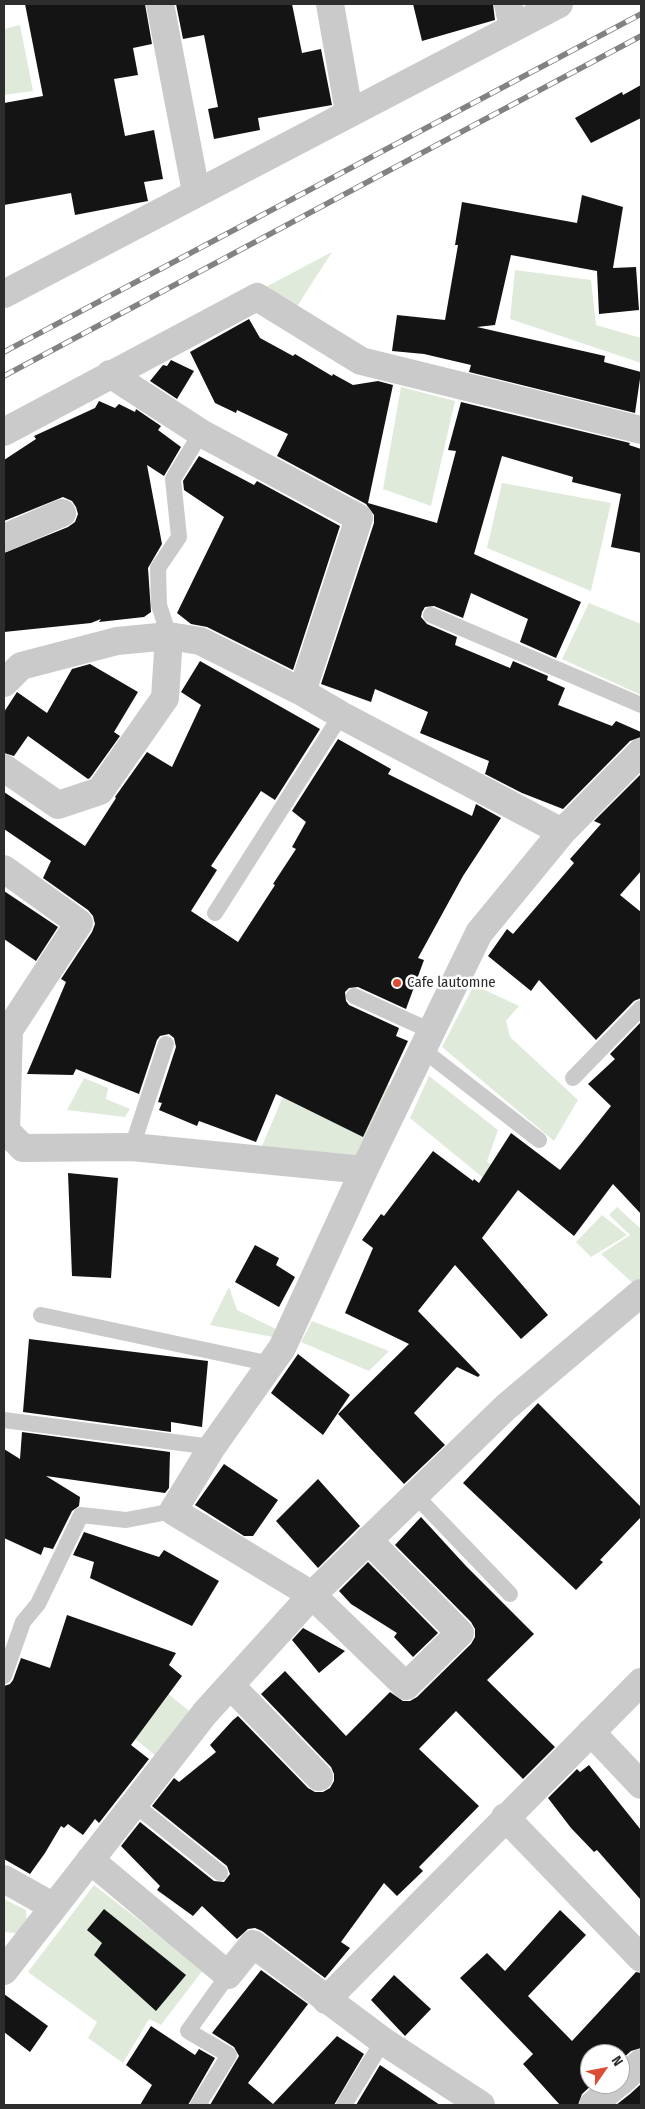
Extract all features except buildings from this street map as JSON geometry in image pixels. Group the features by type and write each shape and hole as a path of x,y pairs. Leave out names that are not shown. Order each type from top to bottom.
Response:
{"street":[{"path":"160,4 196,192"},
{"path":"330,4 350,112"},
{"path":"4,294 350,112 511,16 559,4"},
{"path":"4,432 257,297 361,361 641,430"},
{"path":"110,374 201,433 359,518 302,692"},
{"path":"4,538 62,513"},
{"path":"4,683 21,666 117,641 169,636 200,641 302,692 562,832"},
{"path":"4,768 58,805 100,791 165,698 169,636"},
{"path":"368,1540 460,1633 406,1686 312,1595 172,1511 212,1446 282,1348 364,1170 479,933 562,832 641,752"},
{"path":"4,869 79,923 9,1030 6,1131 13,1149 132,1147 364,1170"},
{"path":"4,1971 205,1713 312,1595 506,1407 641,1294"},
{"path":"326,2000 505,1817 641,1682"},
{"path":"230,1685 319,1777"},
{"path":"591,1732 641,1785"},
{"path":"505,1817 641,1958"},
{"path":"90,1860 228,1975 253,1944 383,2041 481,2105"},
{"path":"4,1879 54,1906"},
{"path":"630,2073 641,2063"},
{"path":"593,2105 606,2094"}],"lane":[{"path":"169,636 159,605 158,568 179,537 173,479 201,433"},
{"path":"431,615 641,705"},
{"path":"215,913 341,714"},
{"path":"354,996 426,1040 539,1140"},
{"path":"574,1078 641,1008"},
{"path":"132,1147 166,1044"},
{"path":"41,1315 271,1364"},
{"path":"4,1420 212,1446"},
{"path":"415,1495 510,1594"},
{"path":"4,1676 23,1622 38,1604 81,1515 126,1520 172,1511"},
{"path":"134,1804 220,1873"},
{"path":"198,2105 229,2055 188,2031 228,1975"},
{"path":"344,2105 383,2041"}],"green space":[{"path":"20,25 33,91 4,95 4,29"},
{"path":"332,252 294,311 262,289"},
{"path":"515,270 591,280 596,325 641,338 641,363 510,319"},
{"path":"401,387 455,401 431,506 383,489"},
{"path":"502,483 611,503 591,591 487,548"},
{"path":"589,603 641,624 641,695 562,659"},
{"path":"474,985 519,1006 506,1021 510,1037 578,1100 554,1141 442,1047"},
{"path":"303,1049 393,1087 360,1163 262,1146"},
{"path":"429,1076 498,1130 487,1161 513,1188 508,1198 410,1118"},
{"path":"84,1078 108,1088 106,1099 130,1109 125,1117 67,1110"},
{"path":"617,1207 641,1229 641,1283 637,1287 601,1254 630,1235 609,1215"},
{"path":"602,1215 627,1235 591,1257 576,1242"},
{"path":"229,1287 237,1310 276,1329 273,1337 210,1325"},
{"path":"312,1321 389,1351 369,1371 301,1342"},
{"path":"112,1648 193,1714 156,1756 84,1697"},
{"path":"94,1885 203,1970 161,2025 149,2019 123,2063 88,2038 97,2022 28,1972"},
{"path":"4,1899 26,1910 27,1923 24,1934 4,1932"}],"railway":[{"path":"4,352 641,14"},
{"path":"4,376 641,36"}],"place":[{"name":"Cafe lautomne","path":"397,983"}]}
